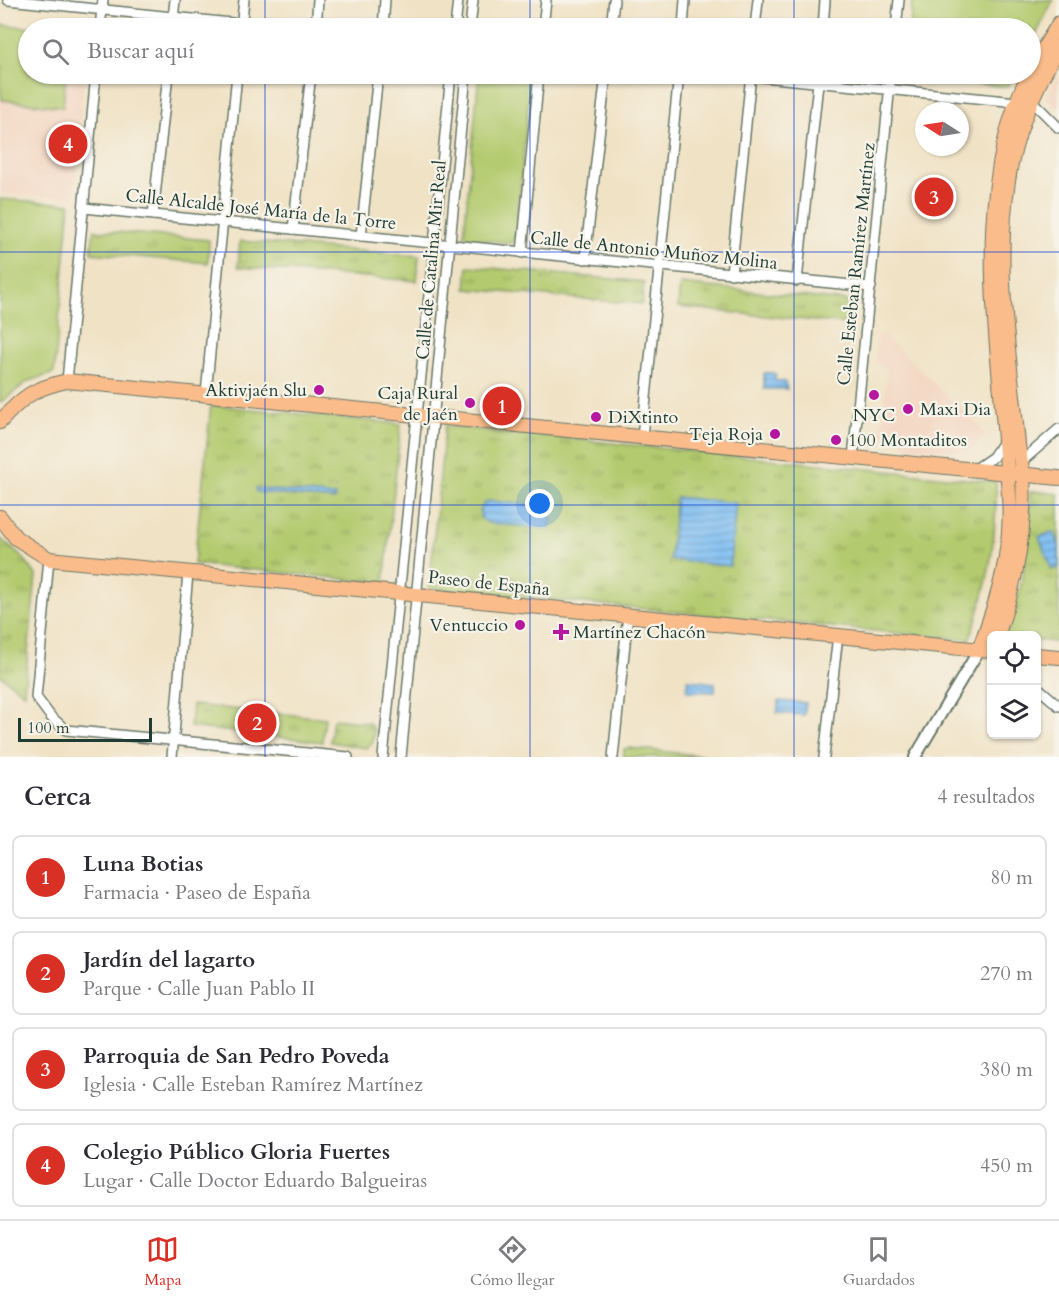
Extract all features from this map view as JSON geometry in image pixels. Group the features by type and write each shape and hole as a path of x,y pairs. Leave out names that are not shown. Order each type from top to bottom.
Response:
{"main road":[{"path":"1041,53 1059,23"},
{"path":"1041,75 1059,47"},
{"path":"999,631 1010,595 1019,551 1023,476 1004,290 1003,239 1008,182 1028,84"},
{"path":"985,650 1008,549 1010,508 994,291 993,238 998,180 1007,134 1035,84"},
{"path":"0,422 24,396 43,386 67,381 1059,478"},
{"name":"Paseo de España","path":"0,517 16,538 49,559 985,650"},
{"path":"1041,655 1059,657"}],"street":[{"path":"8,0 173,18 175,0"},
{"path":"101,18 103,0"},
{"path":"242,18 244,0"},
{"path":"317,18 318,0"},
{"path":"383,18 385,0"},
{"path":"456,18 458,0"},
{"path":"471,18 473,0"},
{"path":"544,18 546,0"},
{"path":"612,18 614,0"},
{"path":"684,18 686,0"},
{"path":"756,18 758,0"},
{"path":"824,18 825,0"},
{"path":"897,18 899,0"},
{"path":"67,381 95,84"},
{"path":"153,215 167,84"},
{"path":"206,394 236,84"},
{"path":"293,229 309,84"},
{"path":"361,236 377,84"},
{"name":"Calle de Catalina Mir Real","path":"382,757 450,84"},
{"name":"Calle de Catalina Mir Real","path":"401,757 465,84"},
{"path":"522,253 538,84"},
{"path":"585,259 605,84"},
{"path":"642,437 678,84"},
{"path":"731,274 750,84"},
{"path":"797,281 817,84"},
{"path":"857,84 1024,101 1059,128"},
{"name":"Calle Esteban Ramírez Martínez","path":"853,458 890,84"},
{"name":"Calle Alcalde José María de la Torre","path":"84,208 434,244"},
{"name":"Calle de Antonio Muñoz Molina","path":"434,244 871,287"},
{"path":"1021,462 1059,429"},
{"path":"974,470 993,457 1005,438"},
{"path":"49,559 36,697 51,717 66,730 174,738 310,755 348,757"},
{"path":"172,757 188,573"},
{"path":"613,757 628,615"},
{"path":"824,757 838,635"},
{"path":"915,757 985,650"},
{"path":"1041,690 1059,706"},
{"path":"242,757 243,746"}],"shaded area":[{"path":"0,25 18,26 18,84 83,84 74,198 0,194"},
{"path":"1059,71 1059,110 1047,98"},
{"path":"878,334 884,335 987,435 969,452 903,446 903,437 881,434 887,371 875,361"}],"green space":[{"path":"912,0 1053,0 1041,25 1041,18 911,18"},
{"path":"0,25 18,26 18,84 65,84 63,107 2,100 0,80 3,67 0,66"},
{"path":"478,84 530,84 516,235 512,243 468,238 464,235"},
{"path":"979,84 1009,84 1007,87"},
{"path":"0,199 70,204 54,373 27,382 0,403"},
{"path":"94,230 209,240 208,263 91,253"},
{"path":"240,241 419,256 417,281 238,267"},
{"path":"468,266 644,282 642,304 466,289"},
{"path":"680,284 847,301 845,324 678,307"},
{"path":"211,405 401,424 384,583 194,564"},
{"path":"445,426 996,482 995,523 987,582 969,640 429,588"},
{"path":"1030,492 1059,494 1059,643 1041,641 1041,631 1008,631 1021,583 1027,547"},
{"path":"0,538 25,560 36,575 24,693 0,675"},
{"path":"192,705 325,718 322,742 190,727"},
{"path":"333,719 369,723 374,731 373,742 366,748 330,742"},
{"path":"624,749 707,757 624,757"}],"water":[{"path":"764,373 776,375 774,380 785,382 787,389 764,389"},
{"path":"256,488 335,496 335,500 256,492"},
{"path":"676,497 736,503 730,566 670,560"},
{"path":"490,501 552,507 550,529 488,523 481,518 480,511 484,503"},
{"path":"1054,531 1059,545 1059,567 1052,570 1039,537"},
{"path":"688,680 715,683 715,692 687,691"},
{"path":"779,701 806,703 804,715 777,713"}],"place":[{"name":"Colegio Público Gloria Fuertes","path":"68,144"},
{"name":"Parroquia de San Pedro Poveda","path":"934,197"},
{"name":"Aktivjaén Slu","path":"319,390"},
{"name":"NYC","path":"874,395"},
{"name":"Caja Rural de Jaén","path":"470,403"},
{"name":"Luna Botias","path":"502,406"},
{"name":"Maxi Dia","path":"908,409"},
{"name":"DiXtinto","path":"596,417"},
{"name":"Teja Roja","path":"775,434"},
{"name":"100 Montaditos","path":"836,440"},
{"name":"Ventuccio","path":"520,625"},
{"name":"Martínez Chacón","path":"561,632"},
{"name":"Jardín del lagarto","path":"257,723"}]}
